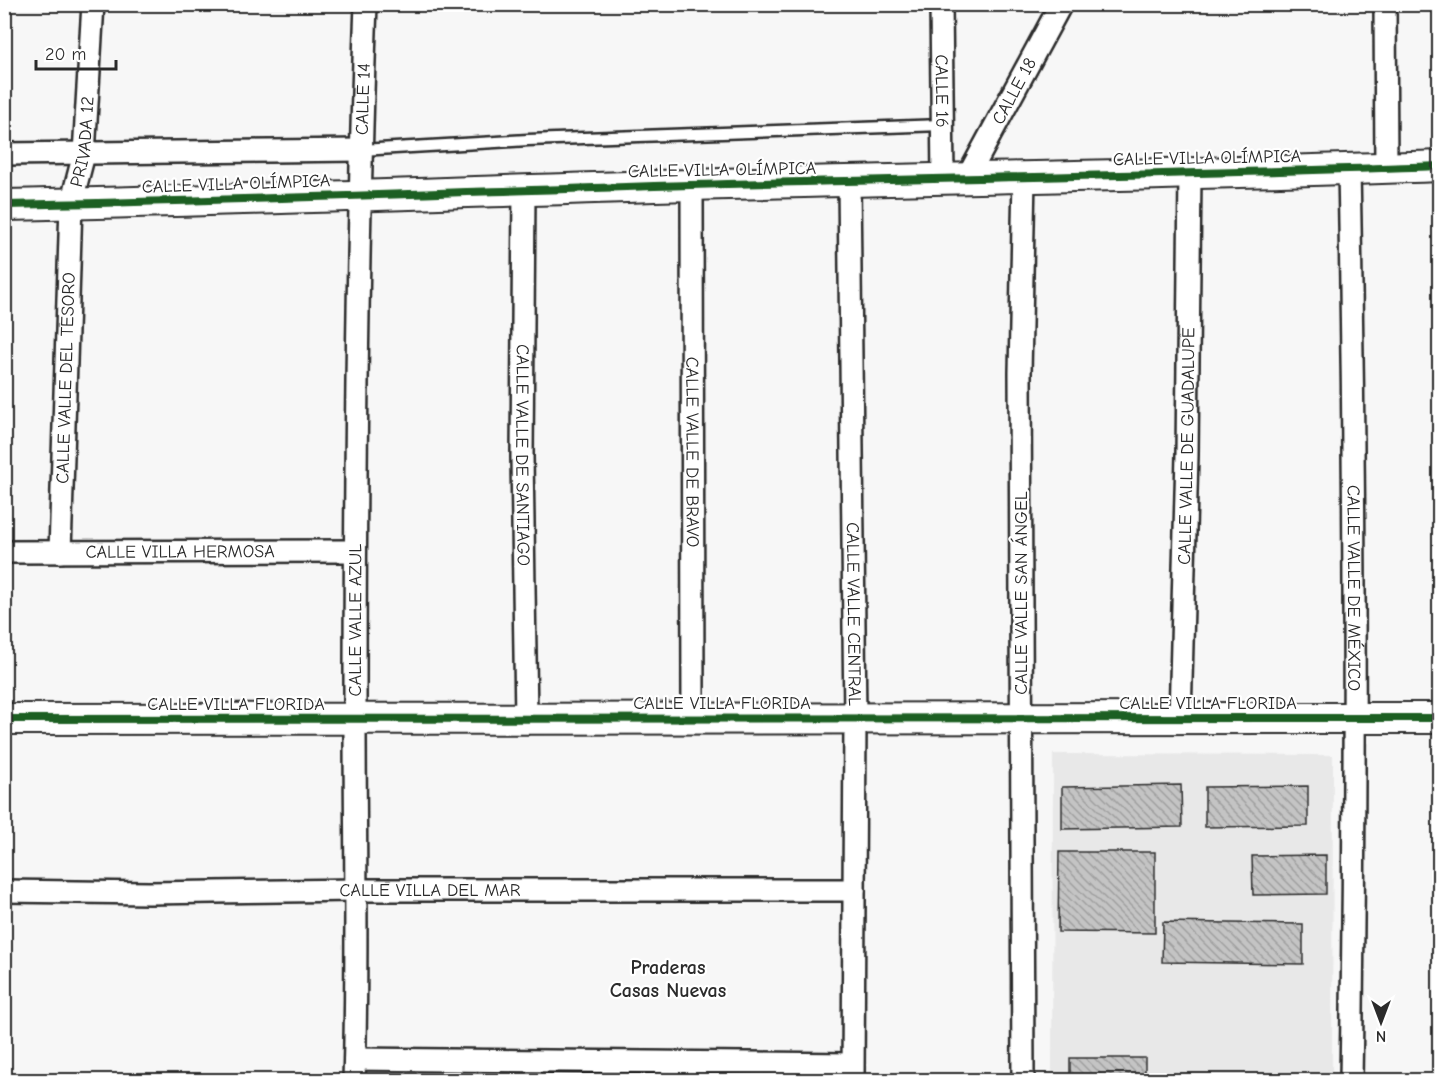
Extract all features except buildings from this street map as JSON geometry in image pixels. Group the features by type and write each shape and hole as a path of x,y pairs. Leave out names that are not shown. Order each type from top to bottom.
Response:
{"street":[{"name":"PRIVADA 12","path":"71,204 84,154 93,4"},
{"name":"CALLE 14","path":"359,195 366,4"},
{"name":"CALLE 16","path":"941,4 942,125 955,178"},
{"name":"CALLE 18","path":"955,178 1060,4"},
{"path":"1385,4 1386,168"},
{"path":"4,154 360,150"},
{"name":"CALLE VILLA OLÍMPICA","path":"4,205 1440,166"},
{"name":"CALLE VALLE DE MÉXICO","path":"1349,170 1353,373 1351,1080"},
{"name":"CALLE VALLE DE GUADALUPE","path":"1180,718 1187,455 1190,174"},
{"name":"CALLE VALLE SAN ÁNGEL","path":"1023,1080 1020,373 1024,177"},
{"name":"CALLE VALLE CENTRAL","path":"849,182 855,718 853,1072"},
{"name":"CALLE VALLE DE BRAVO","path":"692,185 693,718"},
{"name":"CALLE VALLE DE SANTIAGO","path":"525,191 522,457 526,718"},
{"name":"CALLE VALLE AZUL","path":"354,1080 357,890 355,551 359,195"},
{"name":"CALLE VALLE DEL TESORO","path":"60,552 71,204"},
{"name":"CALLE VILLA HERMOSA","path":"4,552 355,551"},
{"name":"CALLE VILLA FLORIDA","path":"4,719 1440,718"},
{"name":"CALLE VILLA DEL MAR","path":"4,891 149,893 357,890 854,890"},
{"path":"355,1059 853,1072"}],"lane":[{"path":"360,150 528,140 942,125"}],"shaded area":[{"path":"1053,754 1333,755 1332,1080 1052,1080"}],"cycle path":[{"path":"4,205 1440,166"},
{"path":"4,719 1440,718"}],"district":[{"name":"Praderas Casas Nuevas","path":"668,978"}]}
